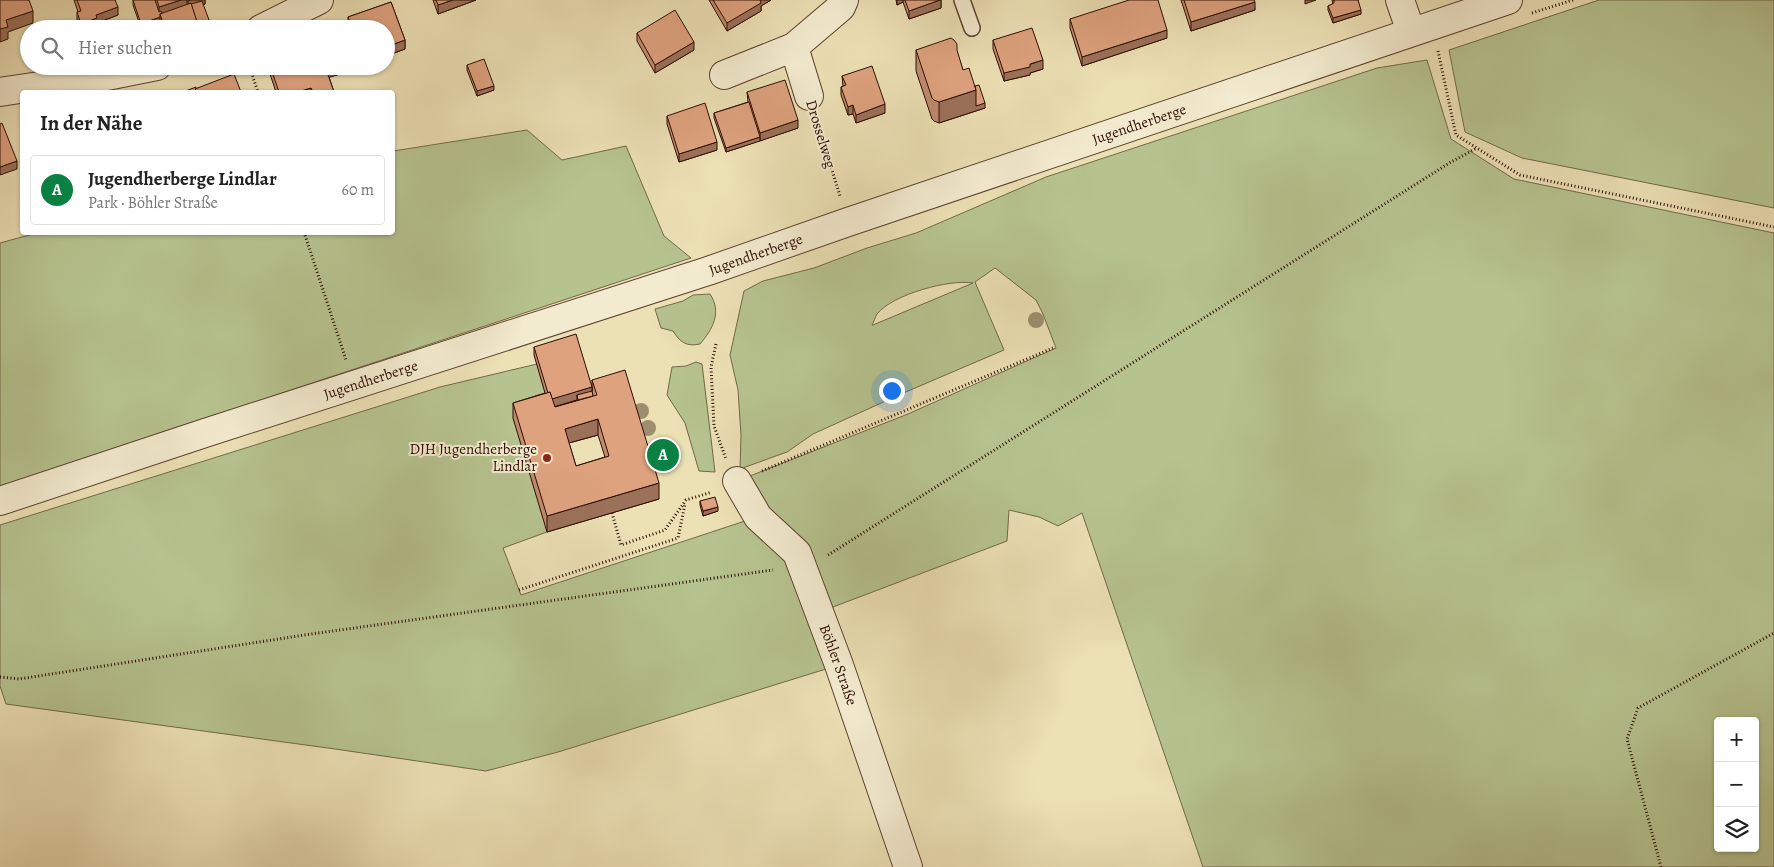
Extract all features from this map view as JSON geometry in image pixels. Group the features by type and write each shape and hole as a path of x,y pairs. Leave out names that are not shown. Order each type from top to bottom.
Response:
{"street":[{"path":"279,20 319,0"},
{"path":"724,76 794,47 841,7 844,0"},
{"path":"1400,0 1422,29"},
{"name":"Jugendherberge","path":"0,501 708,271 1508,0"},
{"name":"Drosselweg","path":"794,47 809,96"},
{"path":"0,92 112,75"},
{"name":"Böhler Straße","path":"737,481 758,517 798,553 836,656 908,867"}],"lane":[{"path":"962,0 972,28"}],"path":[{"path":"1422,29 1456,135 1520,175 1774,227"},
{"path":"252,75 257,90"},
{"name":"Drosselweg","path":"809,96 848,222"},
{"path":"305,235 355,385"},
{"path":"716,344 711,367 714,426 726,460 737,481"},
{"path":"612,513 621,545 665,530 686,500 722,489 1053,348"},
{"path":"519,590 678,538 686,500"},
{"path":"1661,867 1627,739 1638,708 1774,633"}],"green space":[{"path":"1599,0 1774,0 1774,208 1522,158 1465,132 1449,50"},
{"path":"1427,60 1451,139 1514,179 1774,233 1774,867 1203,867 1082,513 1058,526 1039,517 1009,510 1007,541 825,610 839,665 558,752 486,771 6,704 0,686 0,525 440,387 537,364 550,408 547,532 503,548 521,595 757,517 737,481 908,414 1056,348 1036,300 995,268 975,282 1004,350 813,434 787,452 740,469 741,435 738,390 730,355 744,291 763,281 814,268 867,248 916,233 1046,177 1377,68","holes":["951,283 973,283 873,325 877,314 885,307 908,294"]},
{"path":"527,130 562,160 626,146 664,236 691,258 0,486 0,243 29,235 395,235 395,151"},
{"path":"710,294 714,301 716,314 709,332 700,344 687,344 681,341 673,331 661,328 655,309 683,301 693,295"},
{"path":"696,362 702,364 715,472 699,471 685,423 667,395 672,367 686,366"}],"building":[{"path":"0,0 29,0 33,11 6,20 8,27 0,29"},
{"path":"77,0 115,0 118,7 96,15 97,18 92,20 80,20 77,12 81,11"},
{"path":"133,0 155,0 159,12 161,11 162,13 160,17 152,20 140,20"},
{"path":"157,0 181,0 159,7"},
{"path":"436,0 453,0 438,5"},
{"path":"713,0 760,0 761,3 727,23"},
{"path":"905,0 940,0 909,11"},
{"path":"1129,0 1158,0 1167,30 1082,57 1070,19"},
{"path":"1184,0 1254,0 1255,2 1191,22"},
{"path":"1334,0 1358,0 1361,10 1333,18 1328,6 1334,3"},
{"path":"202,1 209,20 196,20 191,4"},
{"path":"391,2 405,40 395,44 395,20 349,20 348,17"},
{"path":"191,3 196,20 162,20 160,14"},
{"path":"675,10 694,42 655,65 637,33"},
{"path":"1032,28 1043,60 1030,64 1030,67 1004,73 993,40"},
{"path":"951,38 957,44 963,70 969,68 976,90 939,102 932,98 916,50"},
{"path":"484,59 494,86 477,91 467,65"},
{"path":"872,66 885,104 856,115 853,105 848,107 841,87 846,85 842,76"},
{"path":"234,75 240,90 196,90"},
{"path":"273,75 328,75 333,90 312,90 311,88 304,90 278,90"},
{"path":"785,80 798,120 760,133 747,92"},
{"path":"979,85 985,103 976,106 975,86"},
{"path":"749,102 760,137 726,148 714,113"},
{"path":"705,103 717,142 679,154 667,116"},
{"path":"2,123 17,161 0,167 0,124"},
{"path":"576,334 592,387 552,399 550,392 548,393 534,347"},
{"name":"DJH Jugendherberge Lindlar","path":"625,370 659,483 547,516 513,403 550,392 555,407 597,395 592,380","holes":["598,419 609,456 576,466 565,429"]},
{"path":"592,391 593,396 578,400 577,395"},
{"path":"715,497 718,507 703,511 700,501"}],"place":[{"name":"Jugendherberge Lindlar","path":"663,455"},
{"name":"DJH Jugendherberge Lindlar","path":"547,458"}]}
